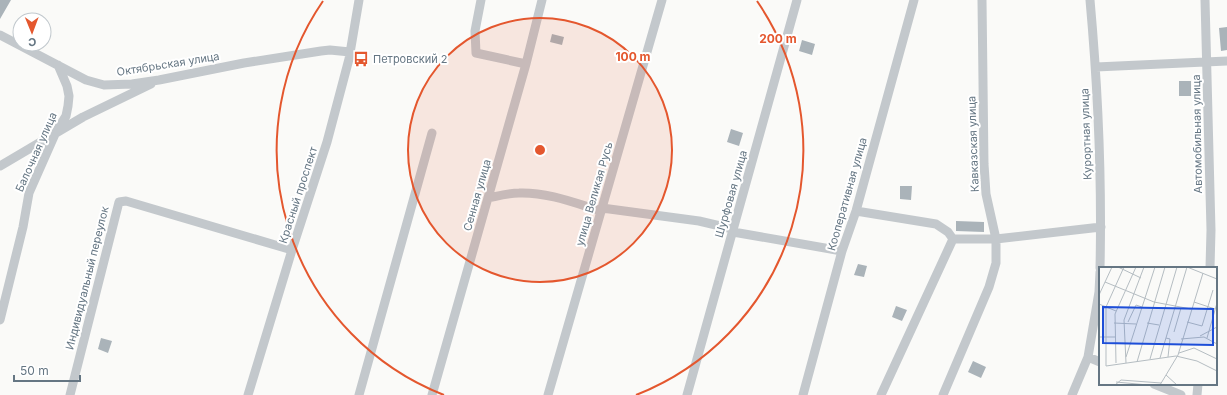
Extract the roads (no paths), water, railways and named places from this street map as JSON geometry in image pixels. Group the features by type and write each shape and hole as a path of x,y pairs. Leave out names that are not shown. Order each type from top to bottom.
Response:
{"street":[{"name":"Красный проспект","path":"248,395 292,250 327,142 350,52 359,0"},
{"path":"481,0 475,31 476,53 526,64"},
{"name":"Сенная улица","path":"432,395 526,64 542,0"},
{"name":"улица Великая Русь","path":"548,395 662,0"},
{"name":"Шурфовая улица","path":"687,395 797,0"},
{"name":"Кооперативная улица","path":"803,395 842,252 856,211 914,0"},
{"name":"Кавказская улица","path":"943,395 989,287 996,263 996,239 986,194 984,164 982,0"},
{"name":"Курортная улица","path":"1090,0 1096,67 1101,227 1100,267"},
{"name":"Автомобильная улица","path":"1205,0 1211,230 1210,267"},
{"name":"Октябрьская улица","path":"0,35 86,80 104,86 159,80 244,63 321,51 330,50 350,52"},
{"path":"1096,67 1227,61"},
{"name":"Балочная улица","path":"0,320 23,227 29,193 56,132 66,116 69,96 67,86 57,65"},
{"path":"0,166 83,117 159,80"},
{"path":"359,395 432,133"},
{"path":"488,198 519,193 538,194 602,210 699,221 733,231 842,252"},
{"name":"Индивидуальный переулок","path":"70,395 119,202 126,200 292,250"},
{"path":"856,211 936,224 948,232 953,239"},
{"path":"953,239 996,239 1101,227"},
{"path":"881,395 953,239"},
{"path":"1072,395 1088,357 1099,286"},
{"path":"1088,357 1099,362"},
{"path":"1156,385 1181,395"},
{"path":"1197,395 1198,385"}],"place":[{"name":"Петровский 2","path":"361,59"}]}
